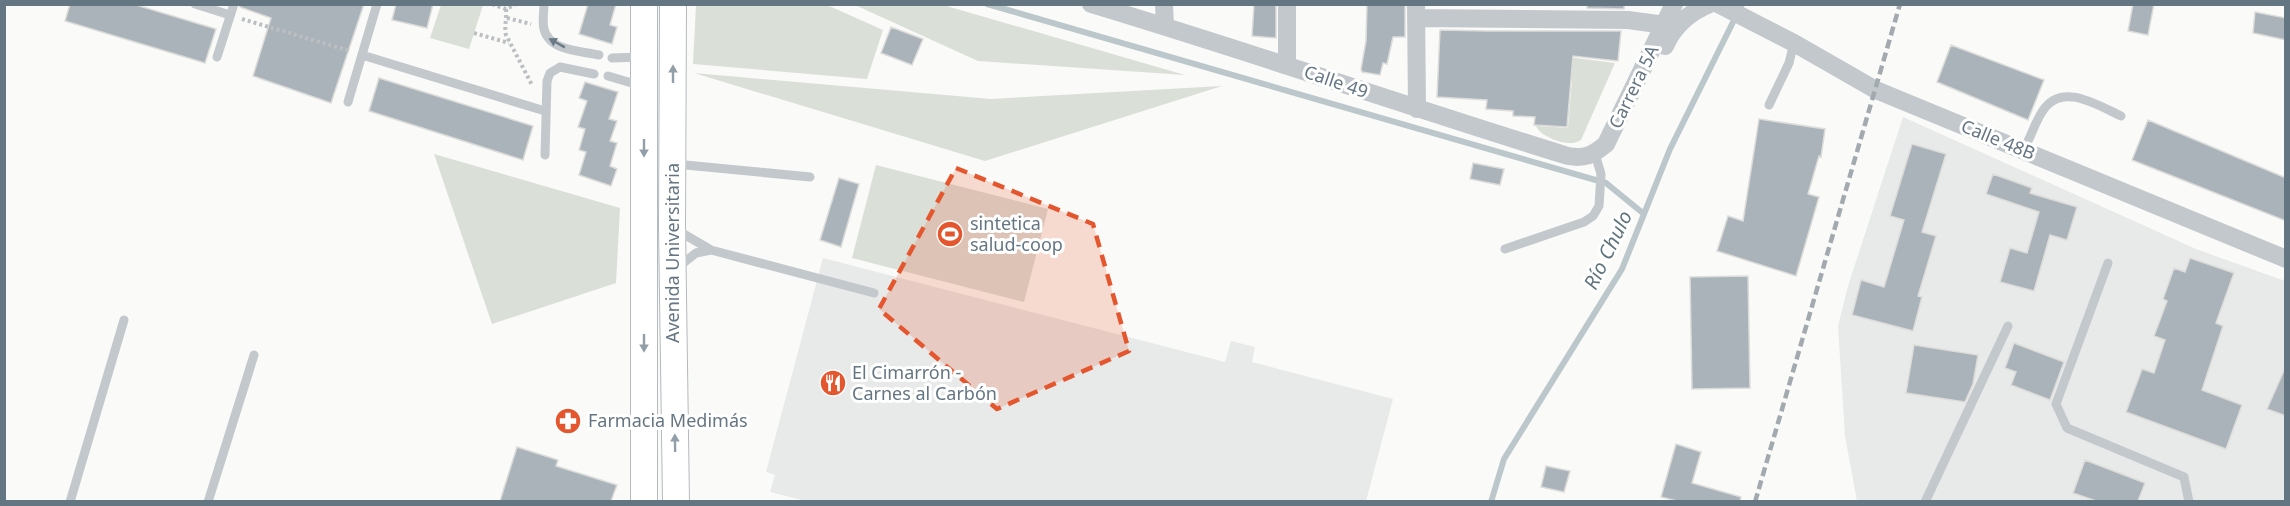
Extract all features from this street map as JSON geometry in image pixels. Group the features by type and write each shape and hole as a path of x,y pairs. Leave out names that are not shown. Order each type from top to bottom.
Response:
{"main road":[{"name":"Avenida Universitaria","path":"644,4 644,501"},
{"name":"Avenida Universitaria","path":"673,4 672,275 675,501"}],"street":[{"name":"Calle 49","path":"1091,4 1568,156 1594,151"},
{"path":"1164,4 1165,26"},
{"path":"1287,4 1287,65"},
{"name":"Carrera 5A","path":"1594,151 1665,25 1674,4"},
{"path":"1594,151 1620,130 1668,40 1681,22 1694,10 1710,4"},
{"name":"Calle 48B","path":"1718,4 1794,43 1876,90 2286,259"},
{"path":"1417,109 1416,11 1629,20 1665,25"}],"lane":[{"path":"195,4 230,15"},
{"path":"217,57 234,4"},
{"path":"348,102 377,4"},
{"path":"544,4 543,27 547,36 558,46 599,55"},
{"path":"1769,105 1789,63 1794,43"},
{"path":"362,55 545,111"},
{"path":"612,58 644,57"},
{"path":"544,155 548,76 553,70 564,67 594,74"},
{"path":"608,76 635,84 644,90"},
{"path":"2023,150 2043,111 2058,98 2077,96 2121,116"},
{"path":"1505,249 1584,222 1593,216 1599,206 1601,174 1594,151"},
{"path":"672,163 810,177"},
{"path":"672,227 711,250 874,293"},
{"path":"672,275 683,261 696,253 711,250"},
{"path":"2108,262 2056,404 2067,428 2184,477 2189,501"},
{"path":"70,501 124,320"},
{"path":"1925,501 2008,326"},
{"path":"208,501 254,355"}],"path":[{"path":"492,4 506,9 516,4"},
{"path":"506,9 507,18 504,27 510,43 545,111"},
{"path":"230,15 362,55"},
{"path":"507,18 543,27"},
{"path":"474,33 510,43"}],"highlighted area":[{"path":"956,168 1093,224 1129,351 997,409 879,309"}],"shaded area":[{"path":"441,5 483,5 469,49 430,38"},
{"path":"696,5 827,5 883,30 867,79 693,64"},
{"path":"855,5 943,5 1185,75 978,61"},
{"path":"1560,56 1615,63 1581,140 1573,143 1551,139 1536,126 1568,128 1572,81 1557,78"},
{"path":"694,73 991,99 1222,86 985,161"},
{"path":"1903,117 2196,249 2285,281 2285,501 1857,501 1845,436 1838,326 1848,286"},
{"path":"434,154 620,208 616,283 492,324"},
{"name":"sintetica salud-coop","path":"876,165 1048,209 1024,302 852,258"},
{"path":"823,258 1225,362 1231,341 1255,347 1252,362 1393,399 1366,501 806,501 770,492 775,475 766,472"}],"building":[{"path":"70,4 133,4 216,29 205,63 65,21"},
{"path":"241,4 364,4 331,103 253,76 271,18 240,7"},
{"path":"396,4 433,4 427,28 392,20"},
{"path":"588,4 616,4 610,25 617,27 612,44 579,34"},
{"path":"1254,4 1276,4 1276,38 1252,36"},
{"path":"1367,4 1405,4 1405,37 1393,37 1387,64 1383,63 1380,75 1362,72 1361,69 1366,41"},
{"path":"1587,4 1624,4 1624,9 1587,8"},
{"path":"2133,4 2154,4 2148,35 2128,31"},
{"path":"2255,12 2286,18 2286,40 2253,33"},
{"path":"891,27 923,39 912,65 881,53"},
{"path":"1440,30 1621,31 1618,61 1573,56 1567,127 1534,125 1535,117 1513,116 1513,111 1486,109 1487,100 1437,97"},
{"path":"1951,45 2044,80 2028,120 1937,82"},
{"path":"379,78 533,126 523,160 369,111"},
{"path":"585,82 618,92 609,119 617,121 610,141 617,143 610,166 617,169 611,186 579,175 586,152 579,150 585,129 578,127 587,101 579,98"},
{"path":"1759,119 1825,129 1821,157 1819,156 1808,194 1819,197 1796,276 1717,251 1728,216 1743,221"},
{"path":"2148,120 2286,178 2286,221 2132,160"},
{"path":"1912,144 1946,154 1922,232 1936,236 1918,296 1922,297 1913,331 1852,315 1861,280 1884,287 1904,220 1890,216"},
{"path":"1473,163 1504,169 1500,185 1470,179"},
{"path":"1993,174 2032,188 2030,193 2077,207 2067,240 2050,235 2034,291 2000,282 2010,248 2027,253 2039,212 1986,194"},
{"path":"839,178 859,184 841,247 820,240"},
{"path":"2190,258 2234,273 2216,323 2223,326 2202,390 2242,405 2226,449 2126,412 2142,369 2154,373 2165,340 2154,336 2167,301 2163,299 2174,268 2185,272"},
{"path":"1748,276 1750,388 1692,389 1690,277"},
{"path":"2014,343 2064,362 2050,400 2011,385 2016,372 2005,368"},
{"path":"1914,345 1978,355 1973,384 1965,402 1906,393"},
{"path":"2286,366 2286,416 2267,409"},
{"path":"1676,444 1701,452 1692,483 1741,497 1740,501 1677,501 1661,497"},
{"path":"517,447 558,460 556,466 617,485 611,501 500,501"},
{"path":"2085,460 2145,483 2138,501 2096,501 2073,493"},
{"path":"1546,466 1570,471 1564,492 1541,487"}],"waterway":[{"path":"987,4 1606,183 1644,214"},
{"name":"Río Chulo","path":"1491,502 1504,459 1622,269 1670,149 1742,4"}],"railway":[{"path":"1755,502 1900,4"}],"place":[{"name":"sintetica salud-coop","path":"950,234"},
{"name":"El Cimarrón - Carnes al Carbón","path":"833,383"},
{"name":"Farmacia Medimás","path":"568,421"}]}
